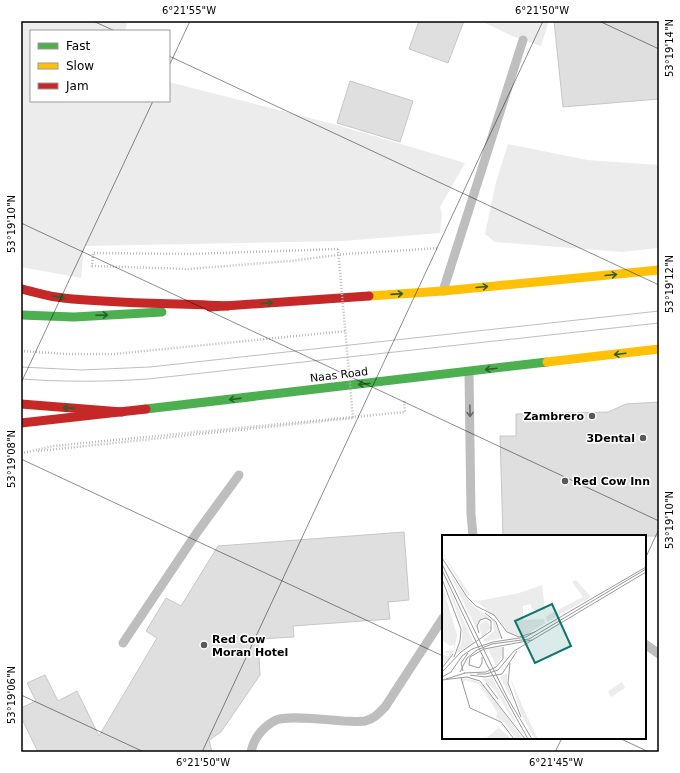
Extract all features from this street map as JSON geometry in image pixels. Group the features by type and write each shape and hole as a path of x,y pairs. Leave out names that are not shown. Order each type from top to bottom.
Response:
{"main road":[{"path":"21,315 47,317 122,315 443,291 659,270"},
{"path":"21,289 61,298 119,303 180,303 228,306"},
{"name":"Naas Road","path":"21,423 659,349"},
{"path":"21,404 122,412"},
{"path":"21,430 55,418"}],"lane":[{"path":"443,291 523,40"},
{"path":"469,372 471,514 473,535"},
{"path":"124,643 198,531 239,476"},
{"path":"251,752 253,742 261,731 278,719 297,718 353,721 365,720 376,716 385,707 442,620"},
{"path":"646,645 659,654"}],"path":[{"path":"21,453 353,418 346,331 338,249 191,254 93,252 92,266 188,269 290,261 346,254 456,247"},
{"path":"21,351 66,354 114,354 346,331"},
{"path":"27,452 53,446 405,412 403,379"}],"shaded area":[{"path":"21,21 128,21 125,30 30,30 30,102 170,102 170,82 337,125 465,163 440,207 442,214 440,233 343,241 84,246 81,278 21,267"},
{"path":"481,21 549,21 541,46 512,36"},
{"path":"508,144 587,160 659,165 659,248 622,252 495,242 485,234 496,182"}],"building":[{"path":"419,21 464,21 448,63 409,49"},
{"path":"554,21 659,21 659,99 563,107"},
{"path":"350,81 413,101 400,142 337,123"},
{"name":"Red Cow Inn","path":"659,402 659,536 503,535 500,436 516,436 516,414 608,412 626,404"},
{"name":"Red Cow Moran Hotel","path":"404,532 409,600 388,602 390,619 293,626 294,637 258,639 260,675 221,732 209,740 212,752 38,752 21,717 21,708 36,701 27,683 45,675 58,701 77,691 99,736 157,638 146,631 166,598 181,606 218,546"}],"tram line":[{"path":"21,367 82,370 150,367 659,311"},
{"path":"21,379 53,381 116,381 148,379 659,323"}],"traffic: fast":[{"path":"21,315 74,317 162,312"},
{"path":"146,409 547,362"}],"traffic: slow":[{"path":"369,296 443,291 659,270"},
{"path":"547,362 659,349"}],"traffic: jam":[{"path":"21,289 52,297 84,300 228,306"},
{"path":"210,307 369,296"},
{"path":"21,404 122,412"},
{"path":"21,423 146,409"}],"place":[{"name":"Zambrero","path":"592,416"},
{"name":"3Dental","path":"643,438"},
{"name":"Red Cow Inn","path":"565,481"},
{"name":"Red Cow Moran Hotel","path":"204,645"}]}
